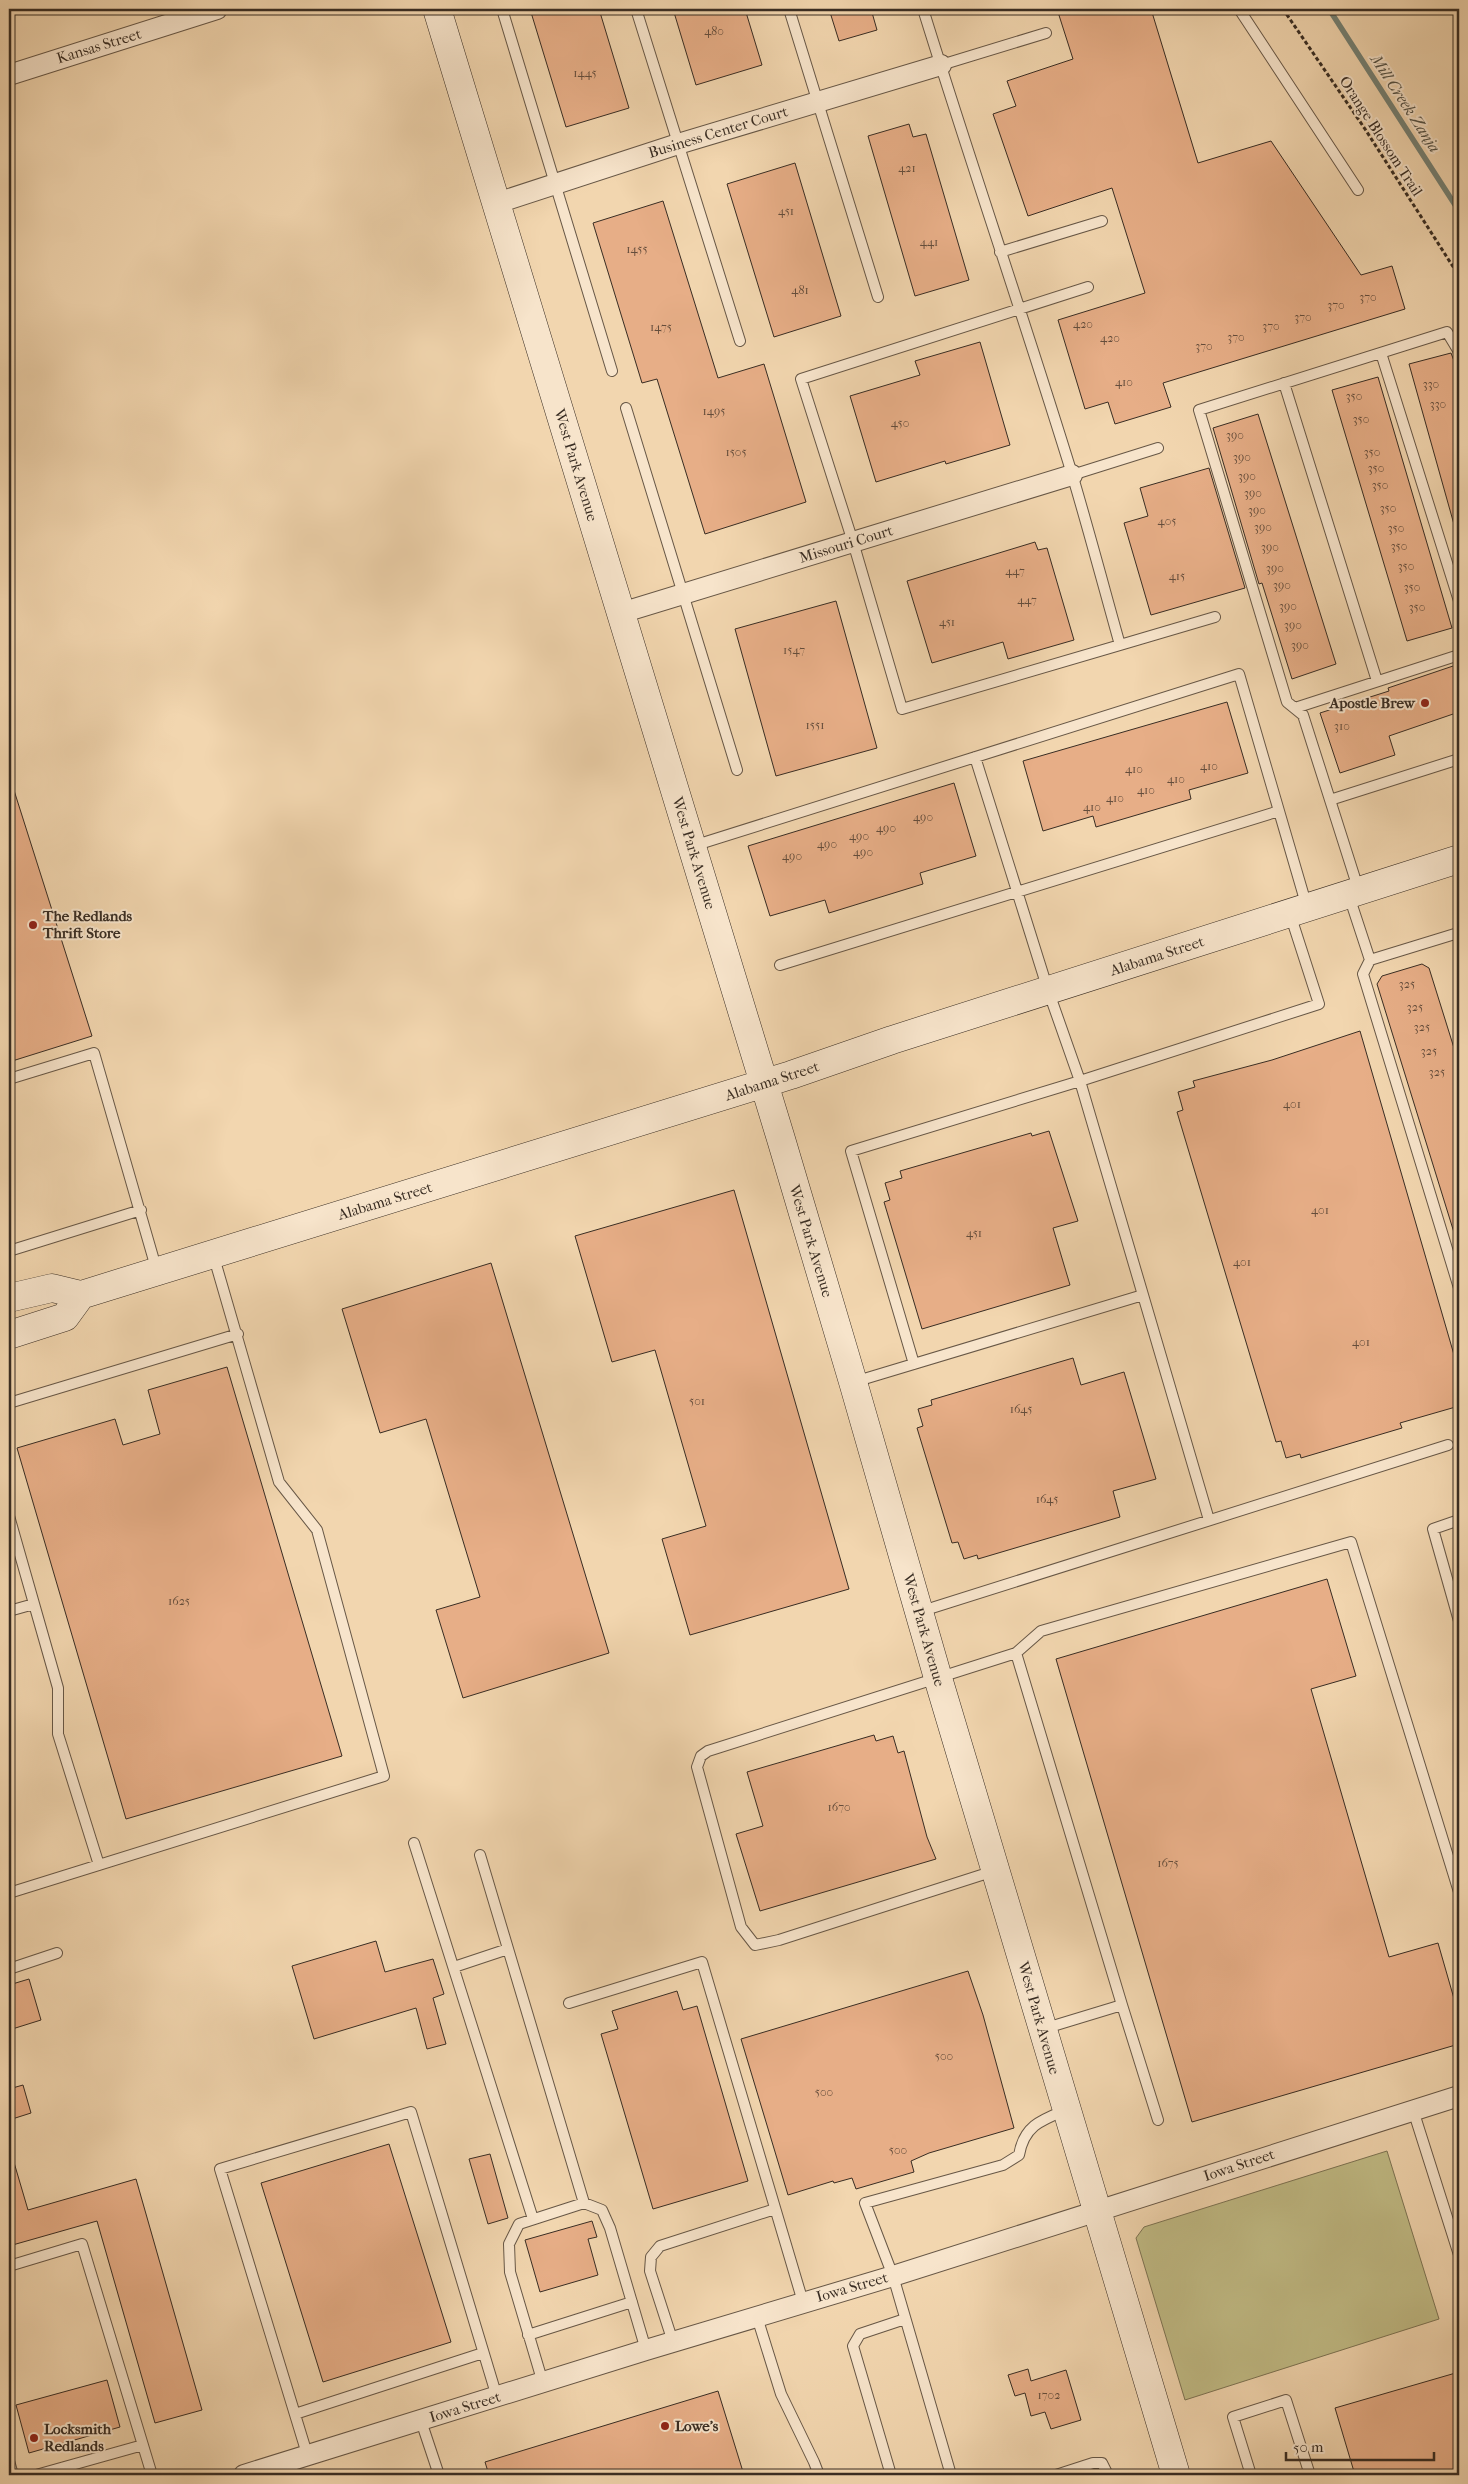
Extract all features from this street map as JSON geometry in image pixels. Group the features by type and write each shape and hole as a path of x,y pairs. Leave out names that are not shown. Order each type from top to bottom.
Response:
{"street":[{"name":"Kansas Street","path":"9,74 217,9"},
{"name":"West Park Avenue","path":"437,9 693,846 853,1382 1095,2210 1176,2475"},
{"name":"Business Center Court","path":"497,203 678,144 941,65"},
{"name":"Missouri Court","path":"621,613 1072,475"},
{"name":"Alabama Street","path":"81,1295 764,1084 892,1040 1459,859"},
{"path":"9,1298 52,1288 81,1295 65,1317 9,1335"},
{"name":"Iowa Street","path":"244,2475 646,2350 893,2276 1095,2210 1459,2096"}],"lane":[{"path":"502,9 557,184 612,371"},
{"path":"636,9 740,341"},
{"path":"789,9 878,297"},
{"path":"923,9 1072,475 1120,645"},
{"path":"1239,9 1358,190"},
{"path":"941,65 1046,33"},
{"path":"1000,252 1102,221"},
{"path":"1088,287 801,379 853,542 902,709 1215,617"},
{"path":"1459,352 1447,332 1199,410 1287,702 1303,715 1330,800 1370,960 1363,974 1459,1288"},
{"path":"1381,353 1459,601"},
{"path":"1284,383 1377,681"},
{"path":"626,408 685,593 737,770"},
{"path":"1072,475 1158,448"},
{"path":"1295,708 1459,655"},
{"path":"693,846 1239,674 1279,811 1298,911 1319,1004 1080,1081 851,1151 914,1364"},
{"path":"976,757 1048,990 1080,1081 1209,1520"},
{"path":"1330,800 1459,759"},
{"path":"780,965 1017,890 1279,811"},
{"path":"1370,960 1458,933 1459,938"},
{"path":"9,1079 94,1053 141,1210 157,1271"},
{"path":"9,1251 141,1210"},
{"path":"9,1893 384,1776 317,1530 279,1482 238,1334 212,1254"},
{"path":"853,1382 1143,1295"},
{"path":"9,1403 238,1334"},
{"path":"919,1612 1448,1445"},
{"path":"9,1516 58,1688 58,1734 99,1865"},
{"path":"1459,1520 1433,1529 1459,1621"},
{"path":"995,1871 779,1940 755,1945 741,1927 697,1767 701,1756 708,1751 1016,1653 1042,1631 1351,1542 1459,1892"},
{"path":"9,1611 34,1604"},
{"path":"1016,1653 1158,2120"},
{"path":"414,1843 533,2219"},
{"path":"480,1855 584,2203"},
{"path":"454,1967 508,1949"},
{"path":"9,1969 57,1953"},
{"path":"569,2002 702,1962 803,2302"},
{"path":"1043,2029 1122,2005"},
{"path":"951,2475 893,2276 865,2203 1003,2165 1019,2155 1022,2142 1039,2121 1066,2110"},
{"path":"1413,2110 1459,2255"},
{"path":"308,2456 220,2169 411,2112 497,2397"},
{"path":"543,2383 510,2272 509,2244 519,2224 533,2219 584,2203 602,2210 610,2228 646,2350"},
{"path":"673,2342 650,2271 651,2257 660,2246 775,2209"},
{"path":"9,2266 82,2244 152,2475"},
{"path":"528,2335 632,2302"},
{"path":"757,2317 781,2394 819,2475"},
{"path":"891,2475 853,2346 860,2334 905,2319"},
{"path":"294,2414 483,2353"},
{"path":"1251,2475 1233,2417 1286,2400 1310,2475"},
{"path":"421,2421 439,2475"},
{"path":"36,2475 143,2445"},
{"path":"9,2461 13,2475"},
{"path":"1056,2475 1093,2463 1102,2463 1108,2475"}],"path":[{"name":"Orange Blossom Trail","path":"1283,9 1365,129 1459,276"}],"shaded area":[{"path":"1387,2151 1439,2319 1185,2400 1136,2238 1144,2227"}],"building":[{"path":"530,9 599,9 629,108 566,127"},
{"path":"673,9 745,9 762,65 696,85"},
{"path":"829,9 871,9 877,30 839,41"},
{"path":"1057,9 1151,9 1198,163 1271,141 1361,275 1392,266 1405,309 1163,383 1171,407 1115,424 1108,402 1085,409 1058,320 1145,293 1112,188 1028,216 993,114 1016,106 1007,81 1073,59"},
{"path":"909,124 913,137 926,134 969,280 915,296 868,136"},
{"path":"795,163 841,316 774,337 727,184"},
{"path":"663,201 718,378 764,364 806,502 705,534 657,379 642,383 593,223"},
{"path":"980,342 1010,445 946,464 945,461 876,482 850,396 920,375 915,361"},
{"path":"1451,353 1459,374 1459,527 1455,528 1409,364"},
{"path":"1378,377 1452,628 1407,641 1332,390"},
{"path":"1258,414 1336,664 1292,679 1262,583 1259,584 1213,428"},
{"path":"1209,468 1245,588 1151,615 1124,523 1148,516 1140,488"},
{"path":"1035,542 1038,550 1047,548 1074,640 1008,659 1003,642 932,663 907,581"},
{"path":"836,601 877,748 776,776 735,629"},
{"path":"1459,664 1459,712 1389,736 1395,755 1340,773 1320,713 1389,691 1388,688"},
{"path":"1227,702 1248,773 1189,790 1191,799 1096,827 1093,816 1043,831 1023,761"},
{"path":"954,783 976,856 920,873 923,884 829,913 825,900 770,916 748,846"},
{"name":"The Redlands Thrift Store","path":"12,784 92,1036 9,1062 9,785"},
{"path":"1422,964 1429,968 1459,1064 1459,1238 1456,1239 1377,984 1382,976"},
{"path":"1360,1031 1459,1372 1459,1406 1400,1423 1402,1428 1301,1458 1300,1454 1286,1458 1281,1441 1276,1442 1177,1112 1183,1110 1178,1092 1195,1087 1193,1081 1272,1060"},
{"path":"1049,1131 1078,1221 1053,1228 1070,1285 922,1329 884,1202 890,1200 885,1183 902,1178 900,1171 1031,1133 1032,1136"},
{"path":"734,1190 849,1589 690,1635 662,1539 706,1526 655,1350 612,1362 575,1236"},
{"path":"491,1263 609,1653 463,1698 436,1610 480,1597 426,1419 380,1433 342,1309"},
{"path":"1073,1358 1081,1385 1124,1372 1156,1479 1113,1491 1120,1517 978,1559 977,1555 964,1559 958,1542 952,1543 917,1428 923,1426 918,1409 932,1405 931,1400"},
{"path":"227,1367 342,1756 126,1819 17,1448 115,1419 123,1445 160,1434 148,1390"},
{"path":"1327,1579 1356,1676 1311,1689 1389,1957 1438,1943 1459,2016 1459,2044 1192,2122 1056,1659"},
{"path":"874,1735 876,1741 893,1736 898,1753 904,1751 927,1837 936,1859 760,1911 736,1834 763,1826 747,1772"},
{"path":"376,1941 385,1972 433,1959 444,1994 433,1998 446,2044 427,2049 416,2008 314,2039 292,1966"},
{"path":"968,1971 983,2015 1014,2128 929,2153 911,2161 914,2172 856,2189 852,2178 834,2183 833,2181 788,2195 741,2039"},
{"path":"29,1979 41,2020 9,2030 9,1985"},
{"path":"677,1991 683,2010 697,2006 748,2181 653,2209 601,2034 618,2029 612,2011"},
{"path":"23,2085 31,2113 9,2120 9,2089"},
{"path":"389,2144 451,2342 323,2382 261,2183"},
{"path":"490,2154 508,2218 488,2224 469,2159"},
{"path":"13,2159 28,2210 136,2179 202,2410 155,2423 97,2221 9,2246 9,2160"},
{"path":"592,2221 597,2237 588,2239 598,2275 540,2292 525,2240"},
{"path":"1028,2369 1031,2381 1066,2370 1081,2420 1051,2429 1045,2412 1031,2416 1025,2393 1015,2396 1008,2375"},
{"path":"1459,2372 1459,2475 1355,2475 1335,2408"},
{"path":"107,2380 120,2427 29,2453 16,2405"},
{"name":"Lowe's","path":"718,2391 744,2475 489,2475 485,2462"}],"waterway":[{"name":"Mill Creek Zanja","path":"1329,9 1459,211"}],"place":[{"name":"Apostle Brew","path":"1425,703"},
{"name":"The Redlands Thrift Store","path":"33,925"},
{"name":"Lowe's","path":"665,2426"},
{"name":"Locksmith Redlands","path":"34,2438"}]}
